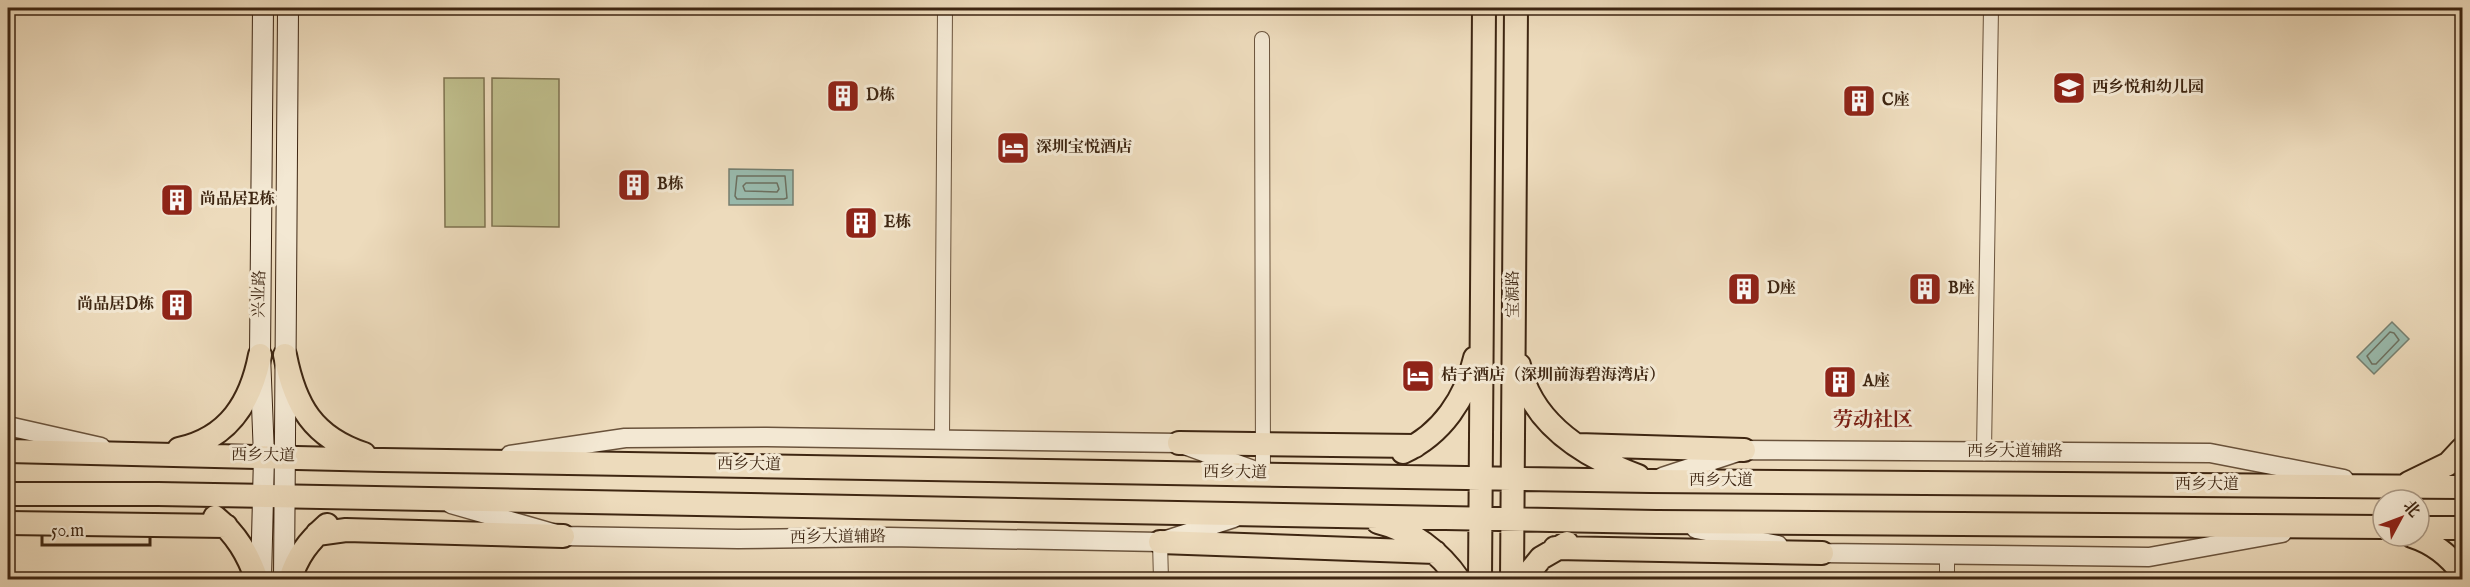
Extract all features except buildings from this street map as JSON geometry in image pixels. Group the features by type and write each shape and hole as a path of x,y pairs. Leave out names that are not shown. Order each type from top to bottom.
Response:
{"main road":[{"name":"兴业路","path":"262,8 260,354 274,456"},
{"name":"兴业路","path":"284,579 274,497 274,456 285,355 288,8"},
{"name":"宝源路","path":"1480,579 1484,8"},
{"name":"宝源路","path":"1512,579 1516,8"},
{"path":"1514,325 1519,368 1526,389 1539,411 1555,431 1624,471 1651,481"},
{"path":"1336,475 1371,465 1415,446 1448,417 1461,397 1473,370 1482,327"},
{"path":"158,453 189,447 203,441 226,425 244,403 250,391 260,354"},
{"path":"285,355 296,397 317,428 350,449 383,460"},
{"path":"1179,443 1415,446"},
{"path":"1575,444 1744,450"},
{"path":"2391,486 2448,464 2463,449"},
{"name":"西乡大道","path":"8,451 383,460 1651,481 2463,487"},
{"path":"8,494 394,498 1656,522 2371,527"},
{"path":"158,494 194,505 226,526 244,549 259,579"},
{"name":"兴业路","path":"259,579 274,497"},
{"path":"290,579 300,554 317,534 342,513 372,502 394,498"},
{"path":"1345,515 1382,523 1404,531 1435,552 1458,579"},
{"path":"1523,579 1541,558 1555,548 1592,534 1656,522"},
{"path":"8,523 226,526"},
{"path":"2431,528 2463,528"},
{"path":"317,534 346,530 563,536"},
{"path":"1160,542 1300,549 1435,552"},
{"path":"2431,543 2441,550 2463,573"},
{"path":"1555,548 1822,553"}],"street":[{"path":"942,439 945,8"},
{"path":"1984,451 1991,8"},
{"path":"472,460 625,438 942,439 1179,443 1263,474 1262,39"},
{"path":"8,426 123,453"},
{"name":"西乡大道辅路","path":"1651,481 1744,450 1984,451 2210,453 2391,486"},
{"path":"8,505 65,494"},
{"name":"西乡大道辅路","path":"432,499 563,536 738,539 890,537 1160,542 1245,514"},
{"path":"1656,522 1822,553 2149,557 2316,526"},
{"path":"1160,542 1161,579"},
{"path":"1947,554 1947,579"}],"shaded area":[{"path":"444,78 484,78 485,227 445,227"},
{"path":"492,78 559,79 559,227 492,226"}],"water":[{"path":"729,169 793,170 793,205 729,205"},
{"path":"2392,322 2409,339 2374,374 2357,357"}],"place":[{"name":"西乡悦和幼儿园","path":"2069,88"},
{"name":"D栋","path":"843,96"},
{"name":"C座","path":"1859,101"},
{"name":"深圳宝悦酒店","path":"1013,148"},
{"name":"B栋","path":"634,185"},
{"name":"尚品居E栋","path":"177,200"},
{"name":"E栋","path":"861,223"},
{"name":"D座","path":"1744,289"},
{"name":"B座","path":"1925,289"},
{"name":"尚品居D栋","path":"177,305"},
{"name":"桔子酒店（深圳前海碧海湾店）","path":"1418,376"},
{"name":"A座","path":"1840,382"}],"district":[{"name":"劳动社区","path":"1873,420"}]}
